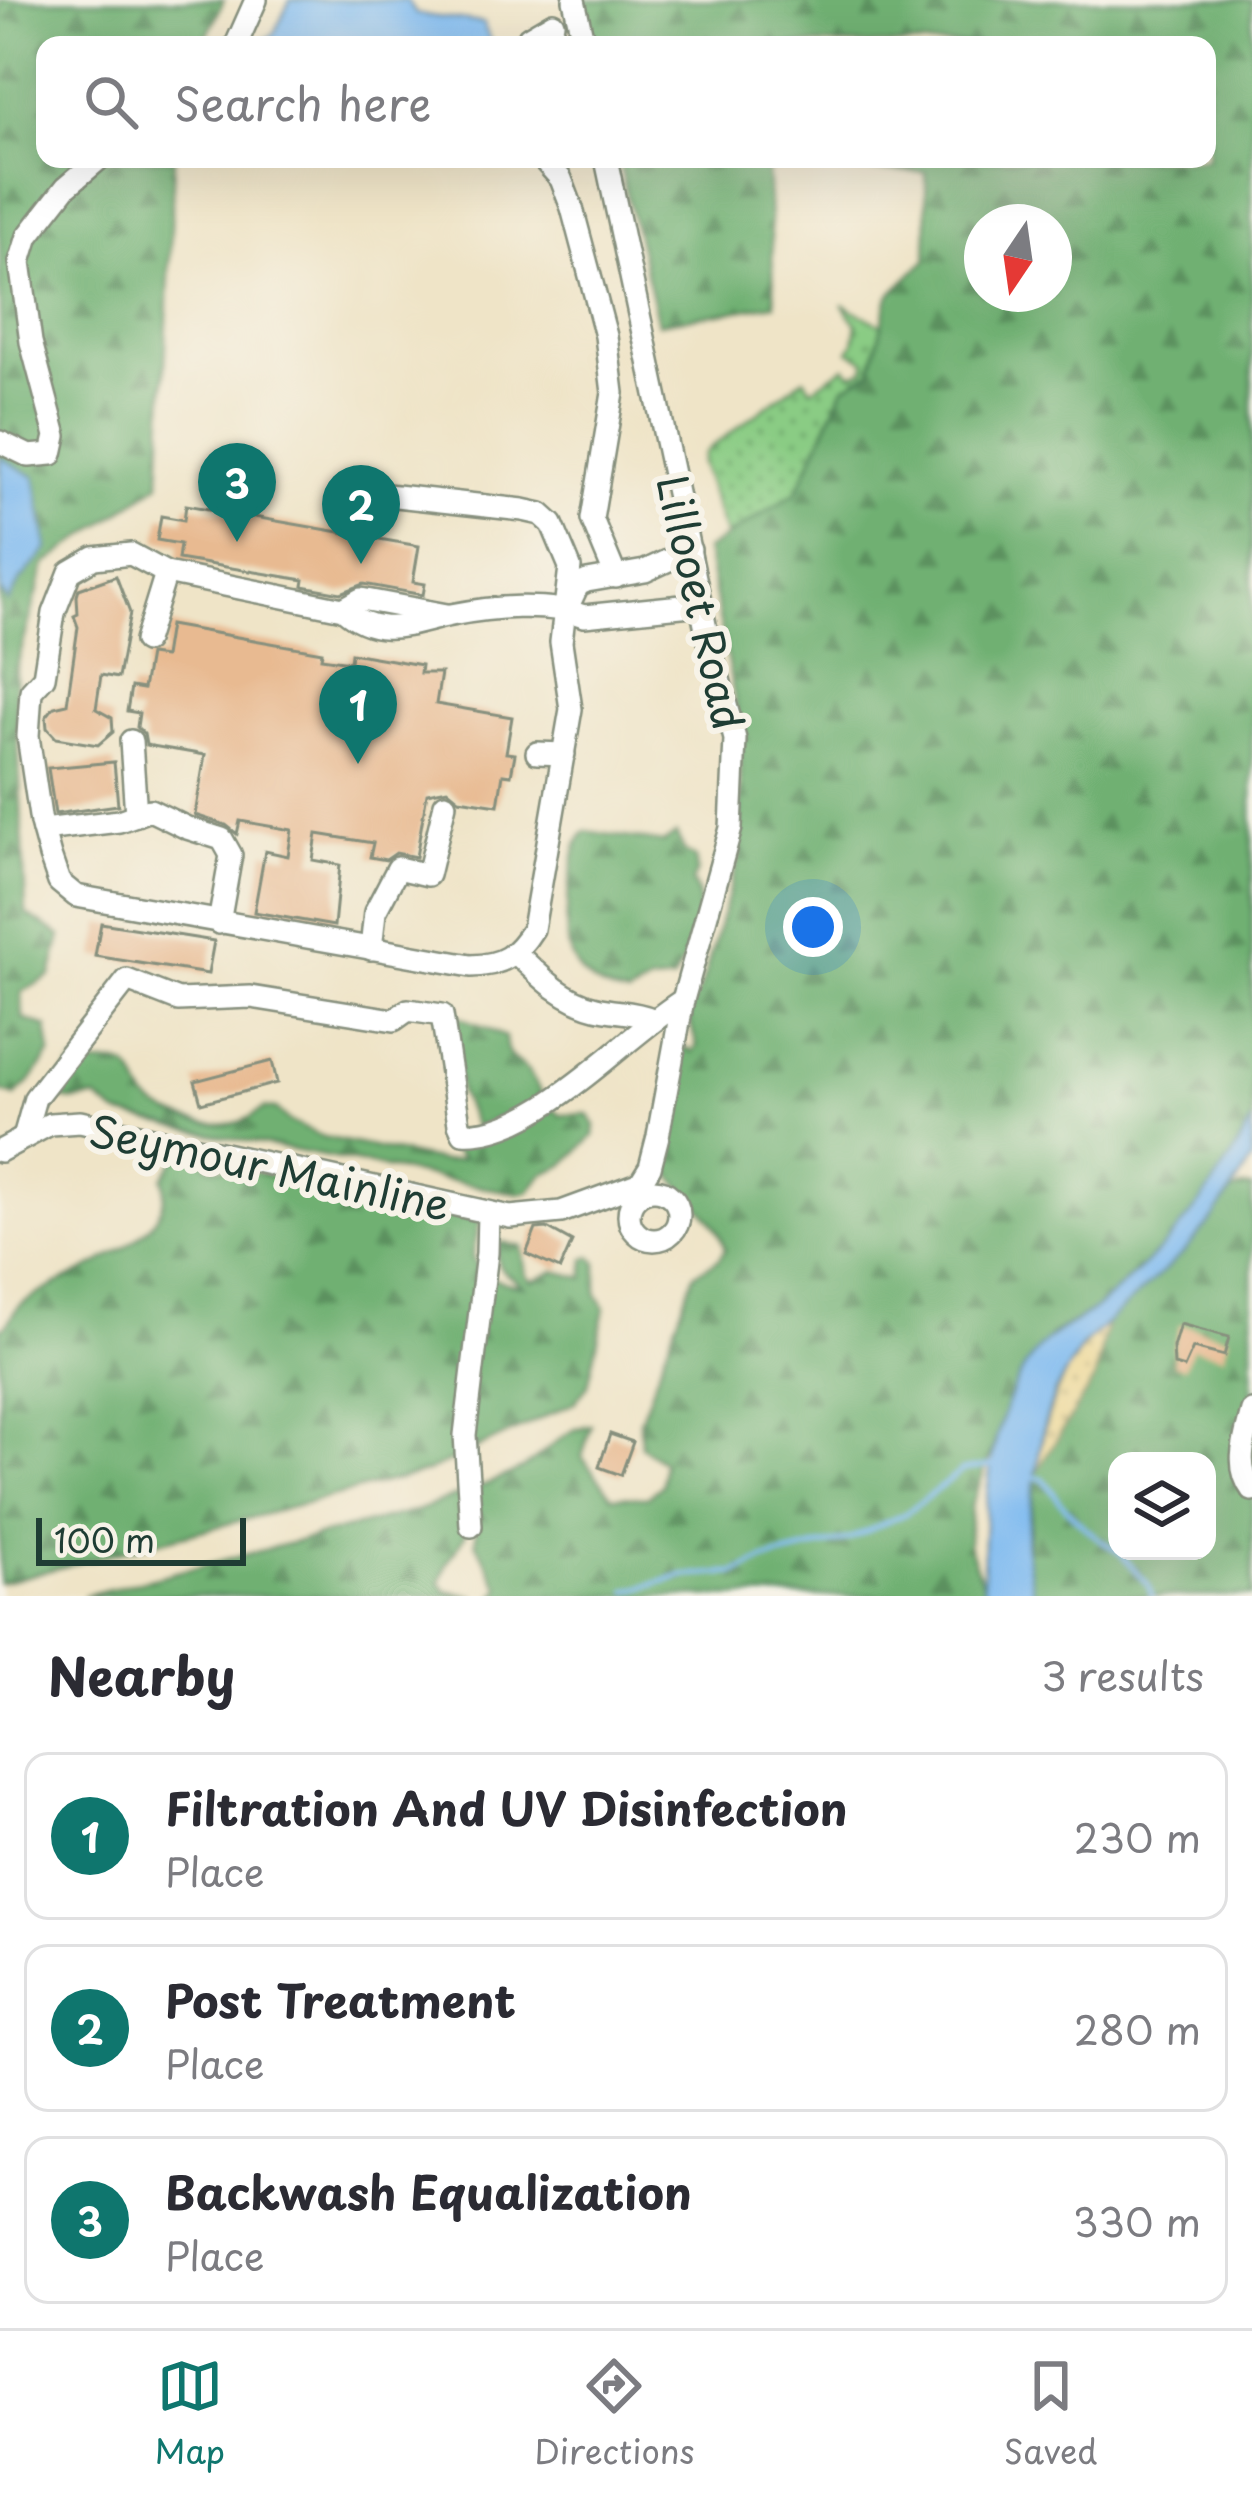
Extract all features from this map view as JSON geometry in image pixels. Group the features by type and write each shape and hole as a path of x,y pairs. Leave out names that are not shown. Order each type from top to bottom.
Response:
{"street":[{"path":"240,36 256,0"},
{"path":"574,0 582,36"},
{"path":"532,36 553,22"},
{"path":"0,442 38,458 52,454 55,448 31,342 20,262 28,236 88,168"},
{"path":"551,168 561,179 572,208 606,336 613,393 592,518 616,578"},
{"name":"Lillooet Road","path":"608,168 701,604 735,740 731,828 683,1000 658,1136 642,1187"},
{"path":"351,491 541,514 560,538 569,567 566,609 561,642 572,709 533,929 518,954 493,965 471,966 76,896 59,882 43,830 28,736 32,691 44,677 54,613 70,572 94,558 131,554 166,573 343,609 361,599 448,615 566,609 584,616 701,604"},
{"path":"566,609 578,586 660,566 690,550"},
{"path":"145,641 166,573"},
{"path":"131,741 136,815"},
{"path":"537,754 563,754"},
{"path":"371,949 375,912 398,868 428,875 445,804"},
{"path":"43,830 119,821 150,810 222,839 231,854 219,923"},
{"path":"518,954 567,998 599,1009 631,1010 652,1019"},
{"path":"24,1137 35,1098 127,980 178,1000 251,997 394,1020 408,1010 442,1015 459,1124 463,1132 475,1133 510,1126 540,1109 652,1019 683,1000"},
{"name":"Seymour Mainline","path":"0,1151 50,1124 80,1122 510,1217 546,1214 642,1187"},
{"path":"471,1526 466,1435 488,1213"},
{"path":"1252,1411 1242,1477 1252,1490"}],"green space":[{"path":"0,0 224,0 207,36 36,36 36,168 174,168 160,483 45,565 15,673 26,914 61,936 51,976 22,992 23,1019 47,1027 51,1053 15,1096 0,1091"},
{"path":"581,0 1252,0 1252,1121 1214,1190 1184,1227 1096,1309 1052,1334 1019,1377 971,1506 968,1545 987,1596 494,1596 501,1588 476,1543 477,1488 519,1470 564,1436 591,1425 582,1457 612,1496 647,1497 662,1485 663,1462 641,1446 640,1420 694,1274 718,1260 725,1249 711,1220 668,1168 663,1136 680,1052 686,1047 692,1052 697,1046 688,1015 703,981 740,854 741,733 706,550 797,492 844,387 871,371 889,296 927,259 926,172 767,168 1216,168 1216,36 589,36"},
{"path":"620,168 767,168 775,304 658,323"},
{"path":"842,304 882,325 871,371 844,387 797,492 726,537 701,463 704,453 804,378 812,389 845,367 852,374 864,370 866,361 849,351 857,324"},
{"path":"586,831 663,843 676,834 684,851 695,858 692,882 698,919 673,981 650,983 628,996 605,989 577,967 570,952 567,917 575,852"},
{"path":"453,1013 505,1037 509,1054 543,1096 524,1109 475,1127 460,1093"},
{"path":"74,1063 123,1066 132,1072 149,1101 193,1121 230,1124 265,1108 276,1109 290,1122 324,1137 444,1162 463,1158 452,1150 454,1143 554,1109 560,1115 588,1114 595,1125 594,1136 563,1166 543,1174 529,1192 519,1194 174,1127 117,1114 96,1098 61,1098 52,1092"},
{"path":"198,1157 210,1167 480,1220 472,1258 488,1275 507,1283 523,1286 500,1268 497,1248 502,1242 522,1247 526,1274 532,1281 555,1271 584,1278 585,1259 591,1256 597,1262 597,1294 605,1308 588,1385 574,1403 427,1472 0,1583 0,1328 22,1304 137,1239 164,1201 163,1178 176,1158"},
{"path":"1252,1188 1252,1596 1033,1596 1026,1560 1036,1472 1095,1378 1107,1322 1182,1254 1232,1192"},
{"path":"458,1495 465,1497 465,1536 440,1583 446,1591 476,1596 83,1596 416,1511"}],"sand":[{"path":"1107,1322 1095,1378 1036,1472 1058,1390 1077,1355"}],"water":[{"path":"290,0 407,0 416,14 483,23 488,36 271,36"},
{"path":"0,457 35,477 48,549 8,602 0,590"},
{"path":"1252,1121 1252,1160 1214,1217 1182,1254 1081,1347 1055,1391 1043,1428 1025,1543 1033,1596 987,1596 983,1586 991,1465 1018,1379 1041,1346 1100,1305 1167,1243 1220,1175"}],"building":[{"path":"186,505 419,546 413,582 425,584 423,595 364,584 341,593 303,586 304,580 178,559 180,544 157,540 161,516 184,520"},
{"path":"116,576 130,613 118,678 101,675 96,709 112,718 113,732 98,745 56,738 47,728 46,717 54,707 67,704 79,589"},
{"path":"169,625 322,652 321,658 350,662 351,653 421,665 420,673 441,673 436,704 512,717 506,753 515,754 511,775 503,774 498,805 459,799 447,789 427,793 416,857 396,853 386,860 370,857 373,843 317,834 313,860 340,865 334,926 254,912 265,851 288,856 292,830 240,821 237,834 226,825 195,815 205,755 146,745 137,727 139,713 127,711 131,687 143,689 149,655 164,657"},
{"path":"114,762 118,805 55,814 48,768"},
{"path":"101,923 214,941 208,974 95,956"},
{"path":"272,1061 277,1083 201,1103 195,1081"},
{"path":"547,1228 572,1242 560,1269 526,1254 536,1229"},
{"path":"1180,1324 1229,1337 1224,1356 1193,1348 1184,1368 1174,1365"},
{"path":"610,1434 633,1442 621,1475 599,1467"}],"waterway":[{"path":"627,1591 683,1576 735,1573 764,1560 850,1539 906,1513 963,1470 994,1465"},
{"path":"1034,1477 1043,1478 1076,1519 1108,1545"},
{"path":"1126,1560 1148,1584 1152,1596"}],"place":[{"name":"Backwash Equalization","path":"237,542"},
{"name":"Post Treatment","path":"361,564"},
{"name":"Filtration And UV Disinfection","path":"358,764"}]}
